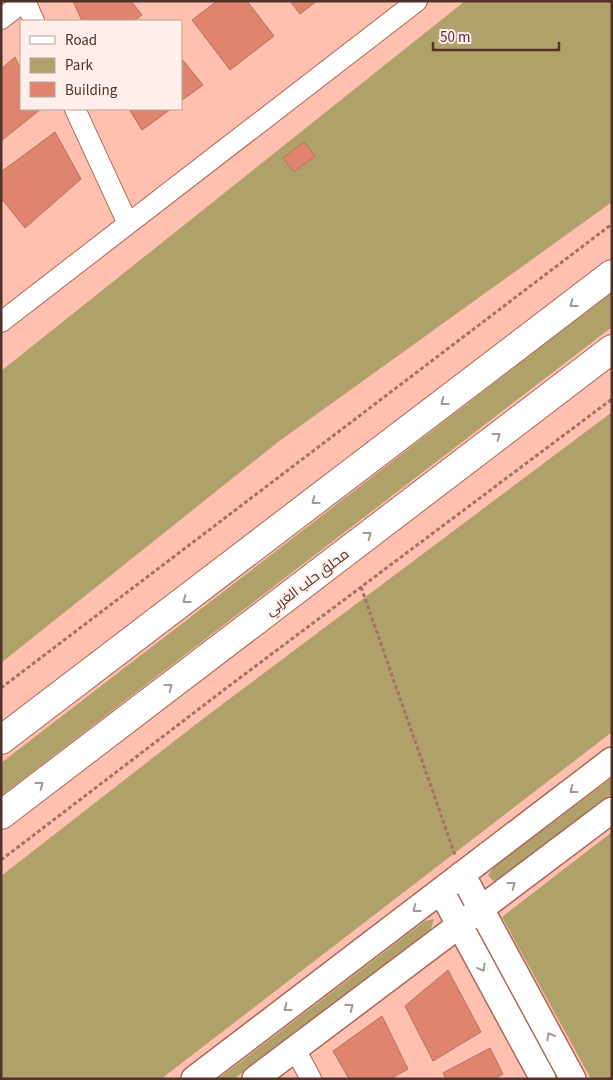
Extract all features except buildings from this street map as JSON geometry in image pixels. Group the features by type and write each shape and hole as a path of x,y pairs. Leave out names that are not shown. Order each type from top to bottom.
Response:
{"highway":[{"path":"1,740 612,274"},
{"name":"محلق حلب الغربي","path":"1,815 612,349"}],"street":[{"path":"1,19 25,1 34,20"},
{"path":"1,322 417,1"},
{"path":"75,110 128,224"},
{"path":"194,1079 612,760"},
{"path":"255,1079 612,810"},
{"path":"462,874 573,1079"},
{"path":"440,891 543,1079"},
{"path":"295,1049 311,1079"}],"path":[{"path":"1,688 612,224"},
{"path":"1,860 612,399"},
{"path":"361,587 462,874"}],"green space":[{"path":"465,1 612,1 612,202 278,442 1,663 1,371"},
{"path":"612,292 612,327 1,796 1,763"},
{"path":"612,412 612,732 161,1079 1,1079 1,876 204,718"},
{"path":"612,778 612,794 500,878 493,881 488,875 494,867"},
{"path":"612,832 612,1079 591,1079 502,917"},
{"path":"434,919 431,929 234,1079 218,1079 425,921"}]}
